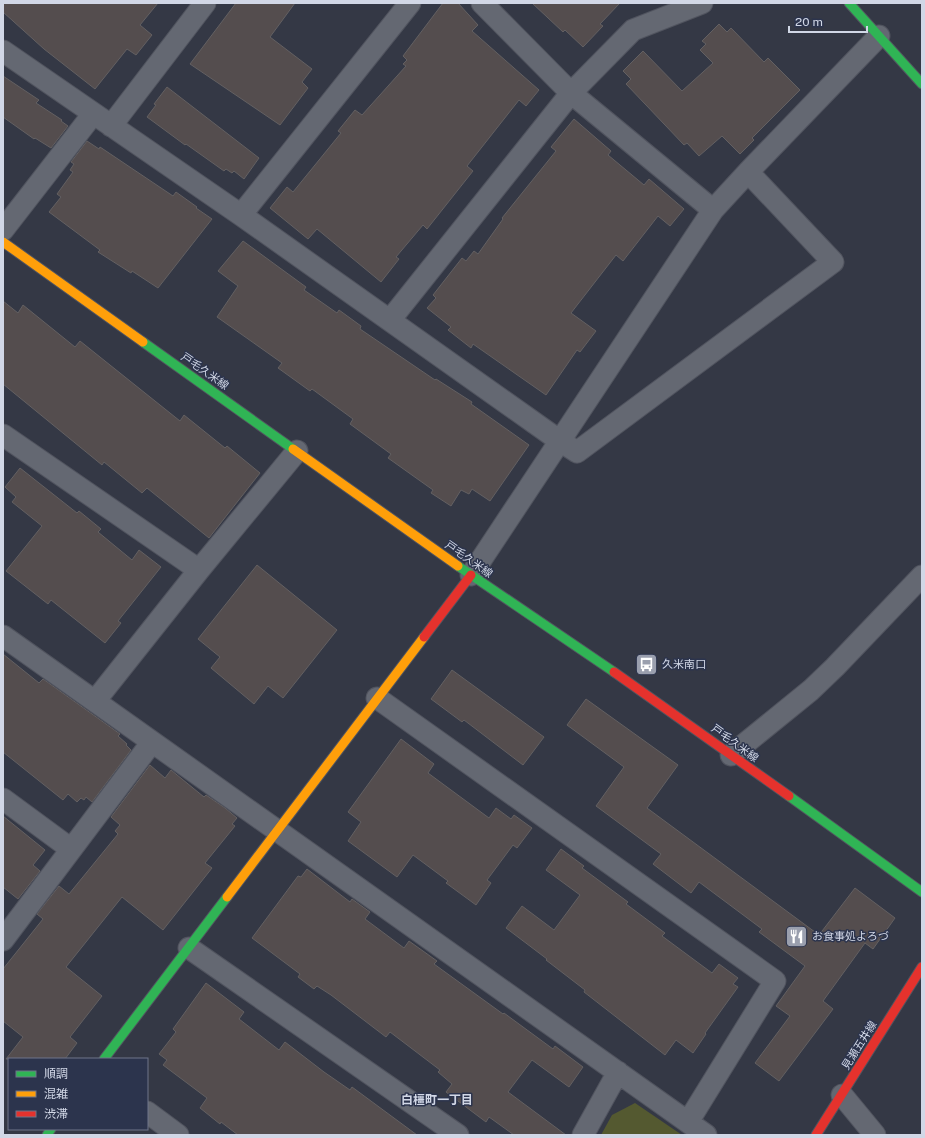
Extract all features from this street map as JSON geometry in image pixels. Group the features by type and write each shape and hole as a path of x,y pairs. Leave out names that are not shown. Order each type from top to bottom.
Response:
{"main road":[{"path":"849,3 922,84"},
{"name":"戸毛久米線","path":"3,242 471,575 633,684 922,892"},
{"path":"105,1058 471,575"},
{"name":"見瀬五井線","path":"816,1135 922,967"}],"street":[{"path":"111,126 205,3"},
{"path":"241,215 410,3"},
{"path":"482,3 571,93 713,210"},
{"path":"390,320 571,93 633,30 702,3"},
{"path":"471,575 713,210 879,36"},
{"path":"3,51 241,215 577,452 833,262 748,172"},
{"path":"3,230 93,114"},
{"path":"3,435 199,570"},
{"path":"95,701 199,570 297,451"},
{"path":"731,755 811,690 922,576"},
{"path":"3,636 706,1135"},
{"path":"377,698 775,982 688,1122"},
{"path":"3,940 152,742"},
{"path":"3,799 71,849"},
{"path":"189,948 458,1135"},
{"path":"583,1135 618,1072"},
{"path":"842,1095 875,1135"},
{"path":"148,1113 178,1135"}],"green space":[{"path":"635,1103 682,1135 601,1135 612,1115"}],"building":[{"path":"3,3 158,3 140,25 152,35 136,55 127,49 95,89 44,49 3,12"},
{"path":"236,3 295,3 270,37 312,69 302,82 308,88 280,125 190,64"},
{"path":"443,3 458,3 478,25 472,31 539,90 526,106 519,100 467,166 473,171 427,229 423,225 396,257 399,259 381,282 317,229 308,239 270,208 287,187 293,192 341,133 338,131 355,110 362,115 406,66 403,64 407,60 403,56"},
{"path":"532,3 620,3 600,24 603,26 583,47 565,30 563,32"},
{"path":"719,24 727,32 731,28 764,62 768,58 800,90 752,138 754,140 740,154 722,136 699,156 687,143 684,145 626,84 631,79 623,71 643,51 682,91 713,63 700,50 706,44 702,41"},
{"path":"3,76 39,100 36,103 62,120 61,121 68,126 51,148 35,138 34,139 3,117"},
{"path":"167,87 259,158 244,179 234,171 232,173 226,169 224,171 147,117 156,105 154,104"},
{"path":"574,119 611,151 608,155 644,185 649,179 684,209 670,226 658,216 623,261 616,255 571,313 596,331 580,352 577,350 546,395 473,344 471,348 448,330 451,327 427,308 436,298 433,295 462,258 466,261 474,251 478,254 503,219 502,218 556,151 551,147"},
{"path":"87,141 99,149 100,147 173,196 176,192 212,219 158,288 132,271 131,273 98,252 100,250 49,212 61,197 57,194 73,172 70,170 74,164 71,162"},
{"path":"243,241 306,287 304,290 337,313 339,310 361,326 360,329 435,380 436,379 472,402 471,404 529,445 490,501 472,489 469,494 461,490 451,506 431,493 433,490 388,458 391,454 350,424 353,419 312,389 310,391 278,368 282,363 217,317 238,286 218,271"},
{"path":"3,301 18,313 23,305 75,347 80,341 180,421 184,415 225,448 227,446 260,473 209,538 147,488 142,493 104,462 102,465 3,384"},
{"path":"20,468 77,513 79,511 101,529 98,532 132,560 139,550 161,567 118,621 121,623 105,643 51,600 48,604 6,571 42,526 12,502 16,497 5,487"},
{"path":"257,565 337,630 283,698 268,686 254,704 211,668 220,657 198,639"},
{"path":"3,654 39,683 43,679 120,734 118,736 131,750 92,802 86,797 84,800 81,798 77,802 68,794 63,800 3,752"},
{"path":"452,670 544,737 523,765 464,720 462,722 431,699"},
{"path":"586,699 678,765 647,808 819,935 855,888 895,918 873,949 865,943 823,1001 833,1009 779,1081 755,1063 790,1016 776,1006 805,966 759,932 762,929 699,882 691,893 653,864 661,854 596,806 624,767 567,725"},
{"path":"401,739 434,764 428,773 489,818 496,808 511,819 514,815 532,828 517,848 513,845 487,880 491,883 476,905 446,883 448,881 413,855 397,877 348,841 361,822 348,812"},
{"path":"150,765 165,778 171,770 204,797 206,795 237,818 232,824 235,826 205,863 212,868 163,930 122,897 66,967 102,996 70,1037 77,1043 66,1058 6,1059 23,1037 3,1021 3,969 43,919 37,914 59,886 69,894 118,834 115,831 120,825 111,817"},
{"path":"3,816 45,850 33,865 40,871 18,899 3,887"},
{"path":"561,849 584,866 582,868 628,902 626,904 665,933 662,936 712,973 719,964 738,978 733,984 738,987 705,1033 706,1034 693,1053 676,1040 665,1055 584,992 585,990 546,960 547,959 506,928 522,906 554,930 580,895 546,870"},
{"path":"307,869 350,902 352,899 370,912 365,919 404,948 409,941 437,961 434,964 503,1014 504,1013 553,1049 555,1046 583,1067 569,1087 532,1060 508,1092 566,1135 514,1135 489,1117 486,1122 446,1092 452,1084 438,1072 440,1070 390,1032 386,1037 331,995 317,986 314,989 298,977 300,974 252,938 298,876 301,877"},
{"path":"206,983 244,1012 239,1019 279,1050 285,1042 324,1072 350,1090 352,1087 417,1135 238,1135 221,1122 220,1124 200,1108 207,1098 163,1065 167,1060 159,1054 176,1032 173,1029"}],"traffic: fast":[{"path":"849,3 922,84"},
{"path":"143,342 293,449"},
{"path":"458,566 614,672"},
{"path":"789,796 922,892"},
{"path":"105,1058 227,897"},
{"path":"47,1135 50,1130"}],"traffic: slow":[{"path":"3,242 143,342"},
{"path":"293,449 458,566"},
{"path":"227,897 424,637"}],"traffic: jam":[{"path":"424,637 471,575"},
{"path":"614,672 789,796"},
{"path":"816,1135 922,967"}],"place":[{"name":"久米南口","path":"646,664"},
{"name":"お食事処よろづ","path":"796,936"}],"district":[{"name":"白橿町一丁目","path":"437,1100"}]}
